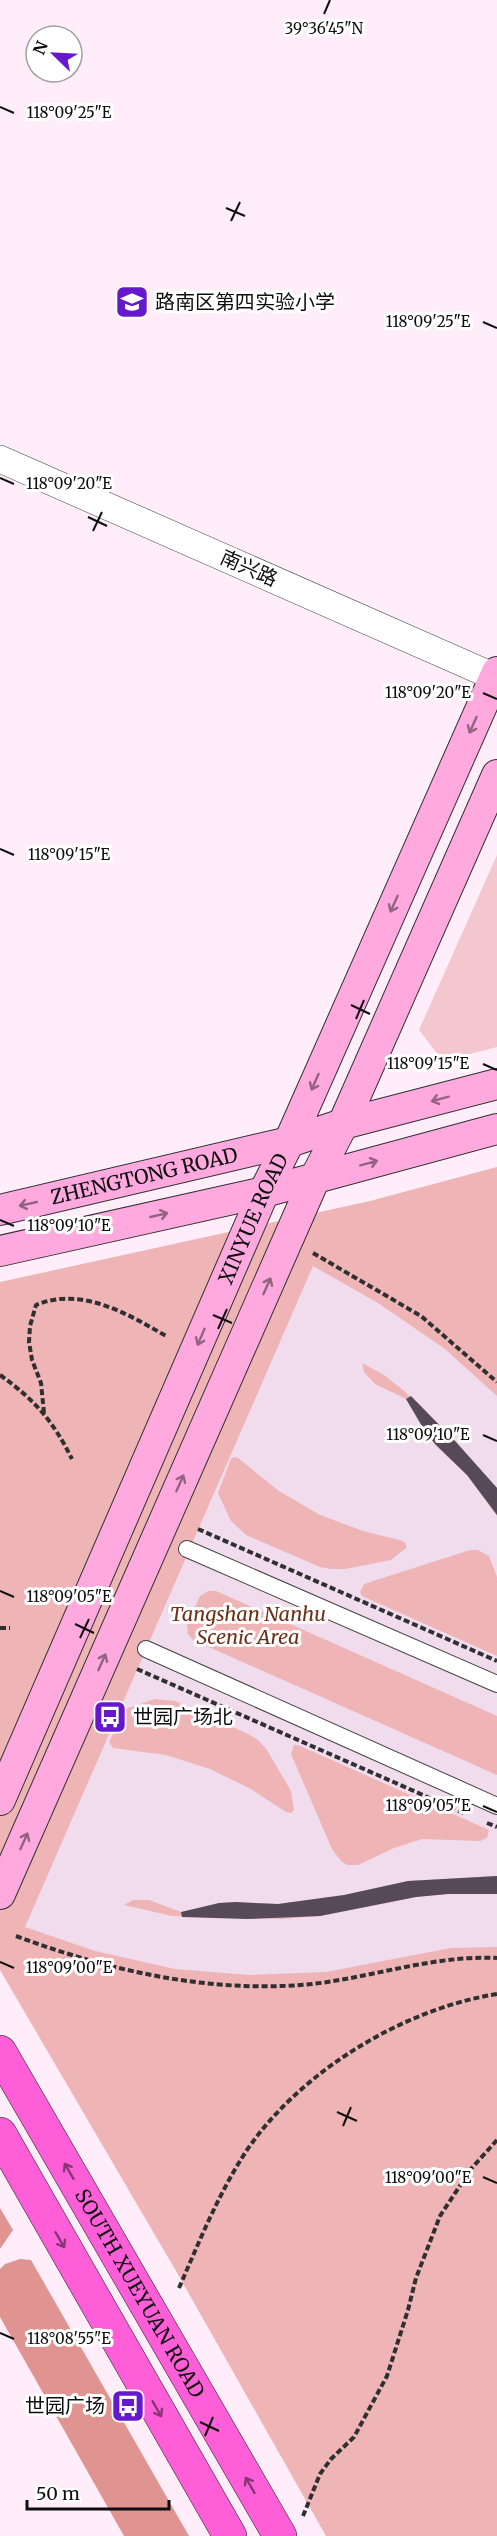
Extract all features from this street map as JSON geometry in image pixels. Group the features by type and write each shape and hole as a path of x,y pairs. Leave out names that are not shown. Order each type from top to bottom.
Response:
{"main road":[{"name":"XINYUE ROAD","path":"0,1800 264,1192 289,1142 496,676"},
{"name":"XINYUE ROAD","path":"0,1894 315,1178 344,1124 497,775"},
{"name":"ZHENGTONG ROAD","path":"0,1210 289,1142 344,1124 497,1084"},
{"name":"ZHENGTONG ROAD","path":"0,1251 264,1192 497,1130"},
{"name":"SOUTH XUEYUAN ROAD","path":"0,2052 291,2526"},
{"path":"0,2134 230,2536"}],"street":[{"name":"南兴路","path":"0,459 496,676"},
{"path":"188,1549 497,1684"},
{"path":"146,1649 497,1806"}],"path":[{"path":"313,1253 421,1316 497,1382"},
{"path":"44,1413 41,1383 28,1342 36,1305 50,1299 91,1302 121,1312 166,1336"},
{"path":"0,1375 44,1413 59,1434 72,1459"},
{"path":"198,1529 497,1661"},
{"path":"0,1628 10,1628"},
{"path":"137,1669 475,1818"},
{"path":"486,1822 497,1827"},
{"path":"16,1936 71,1956 117,1968 181,1981 248,1986 310,1984 356,1978 429,1962 470,1957 497,1958"},
{"path":"178,2288 227,2184 246,2152 270,2121 306,2086 333,2064 378,2036 463,2001 497,1994"},
{"path":"291,2526 320,2474 331,2459 354,2437 387,2376 416,2278 440,2216 465,2176 497,2140"}],"green space":[{"name":"Tangshan Nanhu Scenic Area","path":"497,1167 497,2536 326,2536 176,2271 0,1970 0,1282 370,1201"}],"shaded area":[{"path":"497,855 497,1047 443,1061 419,1030"},
{"path":"313,1266 378,1303 445,1349 497,1396 497,1488 456,1442 403,1390 384,1375 362,1363 364,1372 375,1384 406,1399 435,1445 467,1475 497,1516 497,1577 489,1556 478,1550 470,1550 364,1584 360,1592 362,1596 497,1656 497,1716 216,1591 208,1591 200,1596 187,1625 188,1634 193,1640 497,1775 497,1876 408,1881 344,1895 278,1904 235,1902 181,1912 149,1900 133,1900 124,1905 172,1916 282,1919 320,1916 416,1897 448,1894 497,1894 497,1947 451,1948 326,1972 249,1975 175,1969 95,1951 25,1927","holes":["234,1457 279,1491 320,1515 363,1531 403,1541 406,1548 391,1560 345,1569 331,1569 320,1567 246,1535 231,1521 218,1493 231,1459","155,1699 175,1701 248,1734 258,1740 267,1750 291,1791 294,1810 291,1813 286,1812 251,1789 210,1769 166,1755 113,1748 109,1742 125,1709","294,1745 298,1745 489,1830 487,1838 480,1841 422,1839 394,1848 358,1865 348,1865 342,1862 332,1849 291,1754"]},
{"path":"0,2208 13,2230 0,2249"},
{"path":"20,2259 31,2260 189,2536 124,2536 0,2317 0,2269 5,2264"}],"building":[{"path":"411,1396 497,1488 497,1515 467,1475 426,1433 406,1399"},
{"path":"497,1876 497,1894 448,1894 416,1897 320,1916 247,1919 182,1917 181,1912 219,1903 278,1904 344,1895 408,1881"}],"place":[{"name":"路南区第四实验小学","path":"132,302"},
{"name":"世园广场北","path":"110,1717"},
{"name":"世园广场","path":"128,2406"}]}
